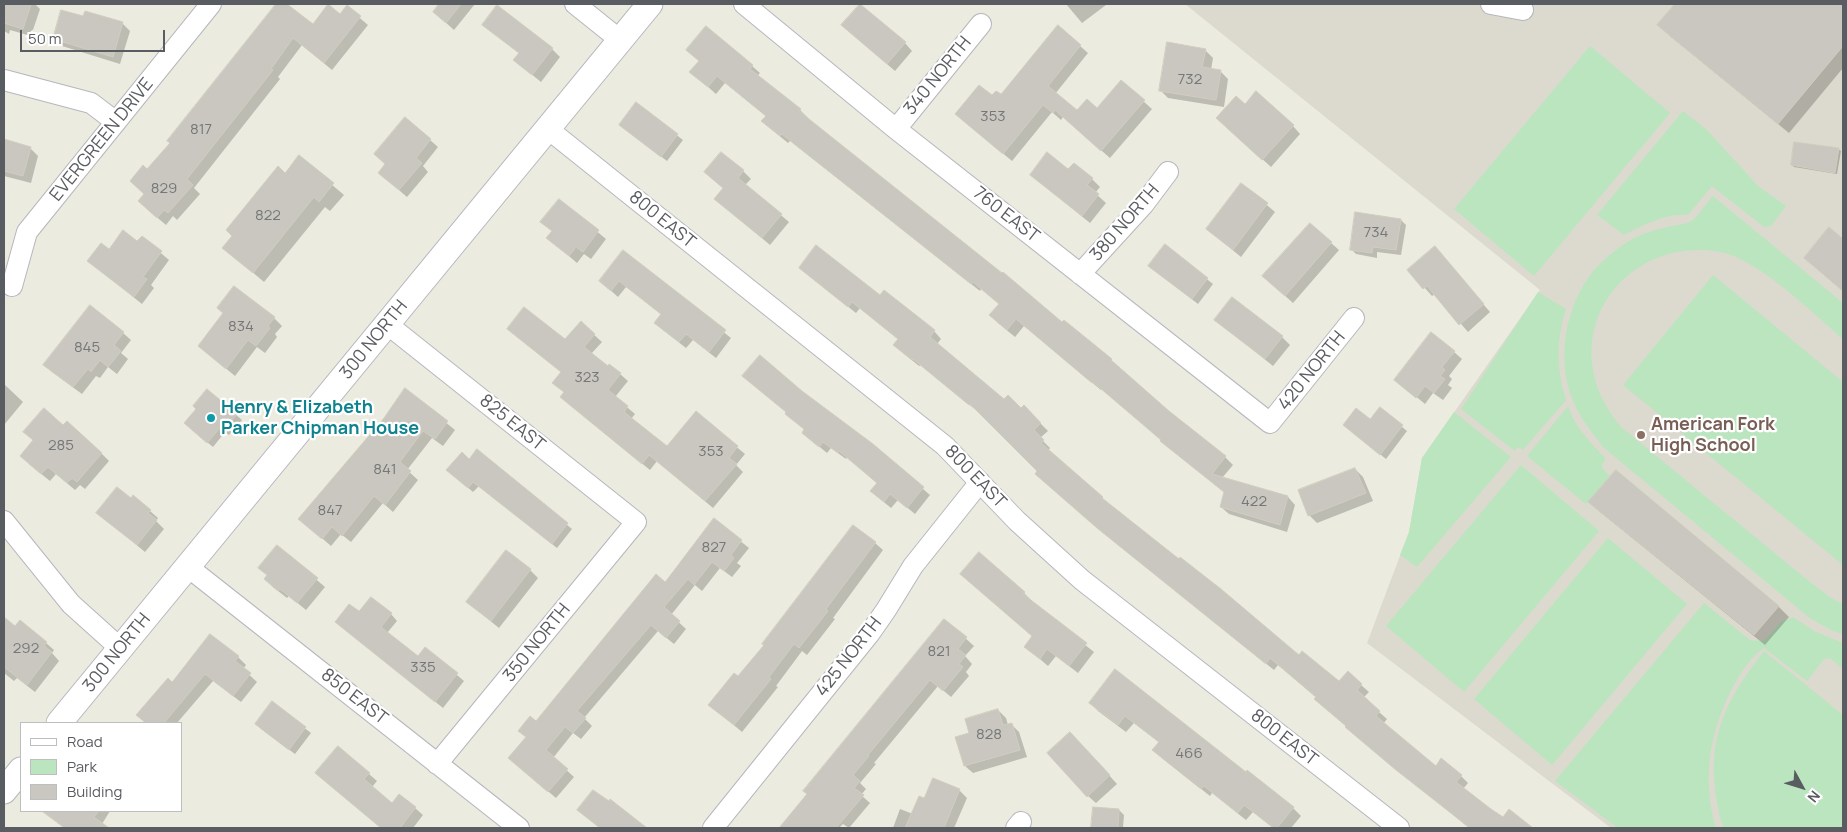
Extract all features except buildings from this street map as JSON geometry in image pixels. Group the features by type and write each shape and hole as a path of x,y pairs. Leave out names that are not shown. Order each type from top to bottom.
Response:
{"street":[{"name":"EVERGREEN DRIVE","path":"12,286 27,232 211,4"},
{"path":"575,4 620,40"},
{"name":"300 NORTH","path":"60,722 650,4"},
{"name":"760 EAST","path":"744,4 896,129 1270,423"},
{"path":"1491,4 1523,10"},
{"name":"340 NORTH","path":"896,129 981,24"},
{"path":"4,80 92,103 116,122"},
{"name":"800 EAST","path":"548,128 945,446 1018,521 1082,580 1399,828"},
{"name":"380 NORTH","path":"1080,274 1144,204 1168,172"},
{"name":"420 NORTH","path":"1270,423 1354,318"},
{"name":"825 EAST","path":"387,324 636,522"},
{"name":"425 NORTH","path":"713,828 870,632 913,566 980,482"},
{"path":"4,521 67,600 121,648"},
{"name":"350 NORTH","path":"438,764 636,522"},
{"name":"850 EAST","path":"188,566 519,828"},
{"path":"4,791 20,771"}],"shaded area":[{"name":"American Fork High School","path":"1185,4 1843,4 1843,828 1611,828 1367,643 1409,532 1422,458 1540,290"}],"green space":[{"path":"1590,46 1670,113 1534,276 1454,209"},
{"path":"1683,111 1707,130 1758,186 1786,206 1771,226 1764,227 1712,186 1688,215 1663,218 1624,235 1597,215"},
{"path":"1713,196 1843,303 1843,339 1784,288 1751,265 1735,257 1720,252 1695,250 1670,254 1648,262 1628,275 1612,292 1600,313 1593,336 1592,362 1595,380 1610,413 1621,427 1805,578 1831,598 1843,604 1843,634 1833,631 1811,619 1603,447 1580,415 1568,387 1564,352 1566,334 1576,300 1594,270 1606,258 1634,238 1655,230 1690,222 1696,218"},
{"path":"1713,275 1843,382 1843,565 1623,385"},
{"path":"1538,292 1566,309 1560,332 1558,354 1560,377 1566,400 1523,450 1518,447 1515,451 1461,409"},
{"path":"1568,406 1579,428 1606,459 1602,464 1602,468 1610,476 1586,504 1527,456"},
{"path":"1454,412 1511,457 1417,567 1400,555 1409,532 1422,458"},
{"path":"1521,465 1599,531 1464,692 1386,626"},
{"path":"1608,538 1687,604 1552,765 1474,699"},
{"path":"1704,603 1750,640 1764,641 1782,621 1793,617 1814,631 1843,643 1843,669 1830,658 1824,659 1807,681 1764,648 1759,651 1735,683 1726,700 1714,736 1710,754 1709,791 1711,810 1716,828 1618,828 1555,781"},
{"path":"1764,651 1843,715 1843,828 1723,828 1714,777 1718,734 1735,694"}],"place":[{"name":"Henry & Elizabeth Parker Chipman House","path":"211,418"},
{"name":"American Fork High School","path":"1641,435"}]}
